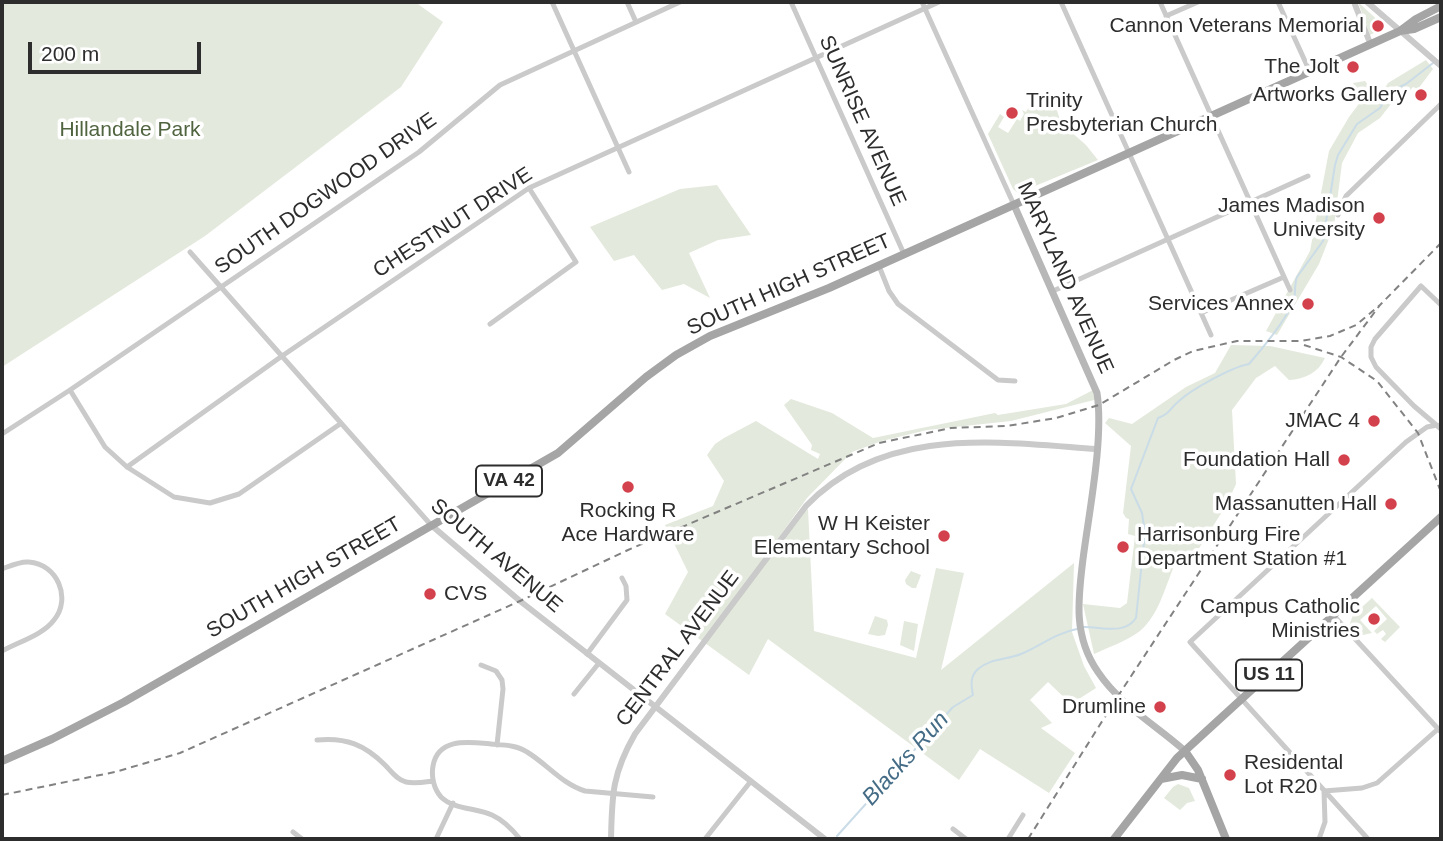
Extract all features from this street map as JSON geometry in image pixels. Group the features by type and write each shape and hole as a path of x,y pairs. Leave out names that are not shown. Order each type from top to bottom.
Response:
{"main road":[{"name":"SOUTH HIGH STREET","path":"2,759 52,738 124,702 558,453 646,377 685,349 710,336 879,266 1211,117 1399,31 1441,6"},
{"name":"VA 42","path":"1399,31 1414,29 1441,17"},
{"name":"MARYLAND AVENUE","path":"1014,205 1097,393 1099,405 1097,449 1077,601 1080,634 1090,660 1112,690 1185,751"},
{"name":"US 11","path":"1114,839 1185,751 1441,517"},
{"path":"1185,751 1202,779 1226,839"},
{"path":"1161,779 1182,775 1202,779"}],"street":[{"path":"552,2 629,172"},
{"path":"626,2 636,22"},
{"name":"SOUTH DOGWOOD DRIVE","path":"2,434 419,152 500,85 681,2"},
{"name":"SUNRISE AVENUE","path":"791,2 904,254"},
{"name":"CHESTNUT DRIVE","path":"127,467 282,356 529,188 923,5 939,2"},
{"path":"1061,2 1211,335"},
{"path":"1160,2 1290,290"},
{"path":"1166,16 1198,2"},
{"path":"1278,2 1310,72"},
{"path":"1354,2 1370,43"},
{"path":"1367,2 1440,65"},
{"name":"MARYLAND AVENUE","path":"923,5 1014,205"},
{"path":"1338,215 1346,196 1441,104"},
{"path":"1053,291 1308,176"},
{"path":"490,324 576,262 529,188"},
{"name":"SOUTH AVENUE","path":"190,252 431,525 475,565 825,839"},
{"path":"879,266 890,294 898,304 990,375 1003,381 1015,381"},
{"path":"1201,313 1284,277"},
{"path":"1439,427 1376,367 1371,352 1376,339 1421,286 1441,304"},
{"path":"70,390 105,447 127,467 174,497 210,503 239,494 340,424"},
{"path":"1368,839 1190,641 1406,442 1427,427 1439,427"},
{"name":"CENTRAL AVENUE","path":"611,839 612,794 616,773 626,750 806,506 831,483 877,459 944,443 995,442 1097,449"},
{"path":"2,569 29,562 45,567 61,584 62,594 59,614 53,622 2,651"},
{"path":"587,654 626,602 628,594 622,578"},
{"path":"1324,792 1362,788 1377,783 1440,731 1334,616"},
{"path":"574,694 599,663"},
{"path":"481,665 496,671 503,684 498,744"},
{"path":"317,740 351,741 365,748 400,780 433,781"},
{"path":"520,839 511,828 492,815 453,803 439,794 433,781 435,760 444,748 463,742 513,746 528,752 575,788 653,797"},
{"path":"705,839 751,781"},
{"path":"1320,839 1325,822 1324,792"},
{"path":"436,839 453,803"},
{"path":"1007,839 1023,815"},
{"path":"953,830 966,839"},
{"path":"293,832 302,839"}],"green space":[{"name":"Hillandale Park","path":"2,2 415,2 443,22 401,87 205,236 2,367"},
{"path":"1358,2 1385,27 1370,35"},
{"path":"1426,60 1433,69 1418,89 1413,87 1401,102 1391,104 1380,118 1358,133 1342,163 1334,226 1319,264 1277,335 1266,331 1310,251 1329,151 1361,101 1353,83 1365,81 1377,101 1388,83"},
{"path":"1053,98 1061,123 1086,145 1098,160 1018,193 1013,189 988,134 1000,114 1004,117 998,127 1008,133 1017,119 1020,121 1024,114 1022,110 1026,112 1029,107 1032,108 1036,100"},
{"path":"717,185 751,235 718,240 689,253 710,298 684,284 662,290 634,255 614,261 590,227 680,189"},
{"path":"1231,345 1270,346 1325,358 1315,371 1300,378 1289,380 1275,366 1256,378 1232,410 1236,484 1227,504 1191,561 1185,568 1174,566 1152,618 1146,625 1129,638 1094,654 1083,604 1120,608 1127,603 1135,536 1128,534 1129,519 1123,513 1131,446 1105,423 1109,418 1132,424 1186,387 1215,373"},
{"path":"1095,389 1098,399 1011,421 927,430 882,441 852,452 807,498 730,606 796,520 808,509 814,631 916,658 936,568 964,573 941,670 1074,563 1072,632 1084,666 1096,688 1071,704 1048,682 1030,700 1052,723 1041,728 1075,753 1049,793 980,749 959,780 768,639 749,675 665,614 688,572 665,525 713,506 724,481 707,455 715,444 756,421 818,459 820,454 811,450 812,445 784,405 791,399 832,413 873,438 995,413 998,415 1066,404"},
{"path":"911,571 921,575 916,588 906,584 905,580"},
{"path":"1372,598 1400,627 1385,642 1381,639 1386,634 1383,630 1377,634 1374,631 1387,619 1376,606 1360,620 1372,633 1358,636 1349,626 1353,615"},
{"path":"875,616 887,620 885,635 868,634"},
{"path":"904,621 918,624 914,651 900,645"},
{"path":"1178,784 1189,788 1195,801 1187,803 1180,810 1164,798"}],"waterway":[{"name":"Blacks Run","path":"1082,627 1125,627 1136,618 1145,533 1142,513 1131,489 1158,418 1202,385 1249,364 1281,324 1295,296 1297,277 1323,241 1338,155 1357,124 1380,108 1389,92 1406,84 1433,63"},
{"name":"Blacks Run","path":"837,836 953,707 973,695 972,681 978,669 993,661 1021,654 1077,629"}],"railway":[{"path":"1028,839 1118,696 1341,357 1380,305 1441,243"},
{"path":"2,795 115,772 180,753 628,550 879,443 951,428 1007,426 1056,418 1099,405 1193,351 1237,341 1301,341 1330,336 1356,325 1380,305"},
{"path":"1304,345 1341,357 1377,381 1418,433 1441,492"}],"place":[{"name":"Cannon Veterans Memorial","path":"1378,26"},
{"name":"The Jolt","path":"1353,67"},
{"name":"Artworks Gallery","path":"1421,95"},
{"name":"Trinity Presbyterian Church","path":"1012,113"},
{"name":"James Madison University","path":"1379,218"},
{"name":"Services Annex","path":"1308,304"},
{"name":"JMAC 4","path":"1374,421"},
{"name":"Foundation Hall","path":"1344,460"},
{"name":"Rocking R Ace Hardware","path":"628,487"},
{"name":"Massanutten Hall","path":"1391,504"},
{"name":"W H Keister Elementary School","path":"944,536"},
{"name":"Harrisonburg Fire Department Station #1","path":"1123,547"},
{"name":"CVS","path":"430,594"},
{"name":"Campus Catholic Ministries","path":"1374,619"},
{"name":"Drumline","path":"1160,707"},
{"name":"Residental Lot R20","path":"1230,775"}]}
